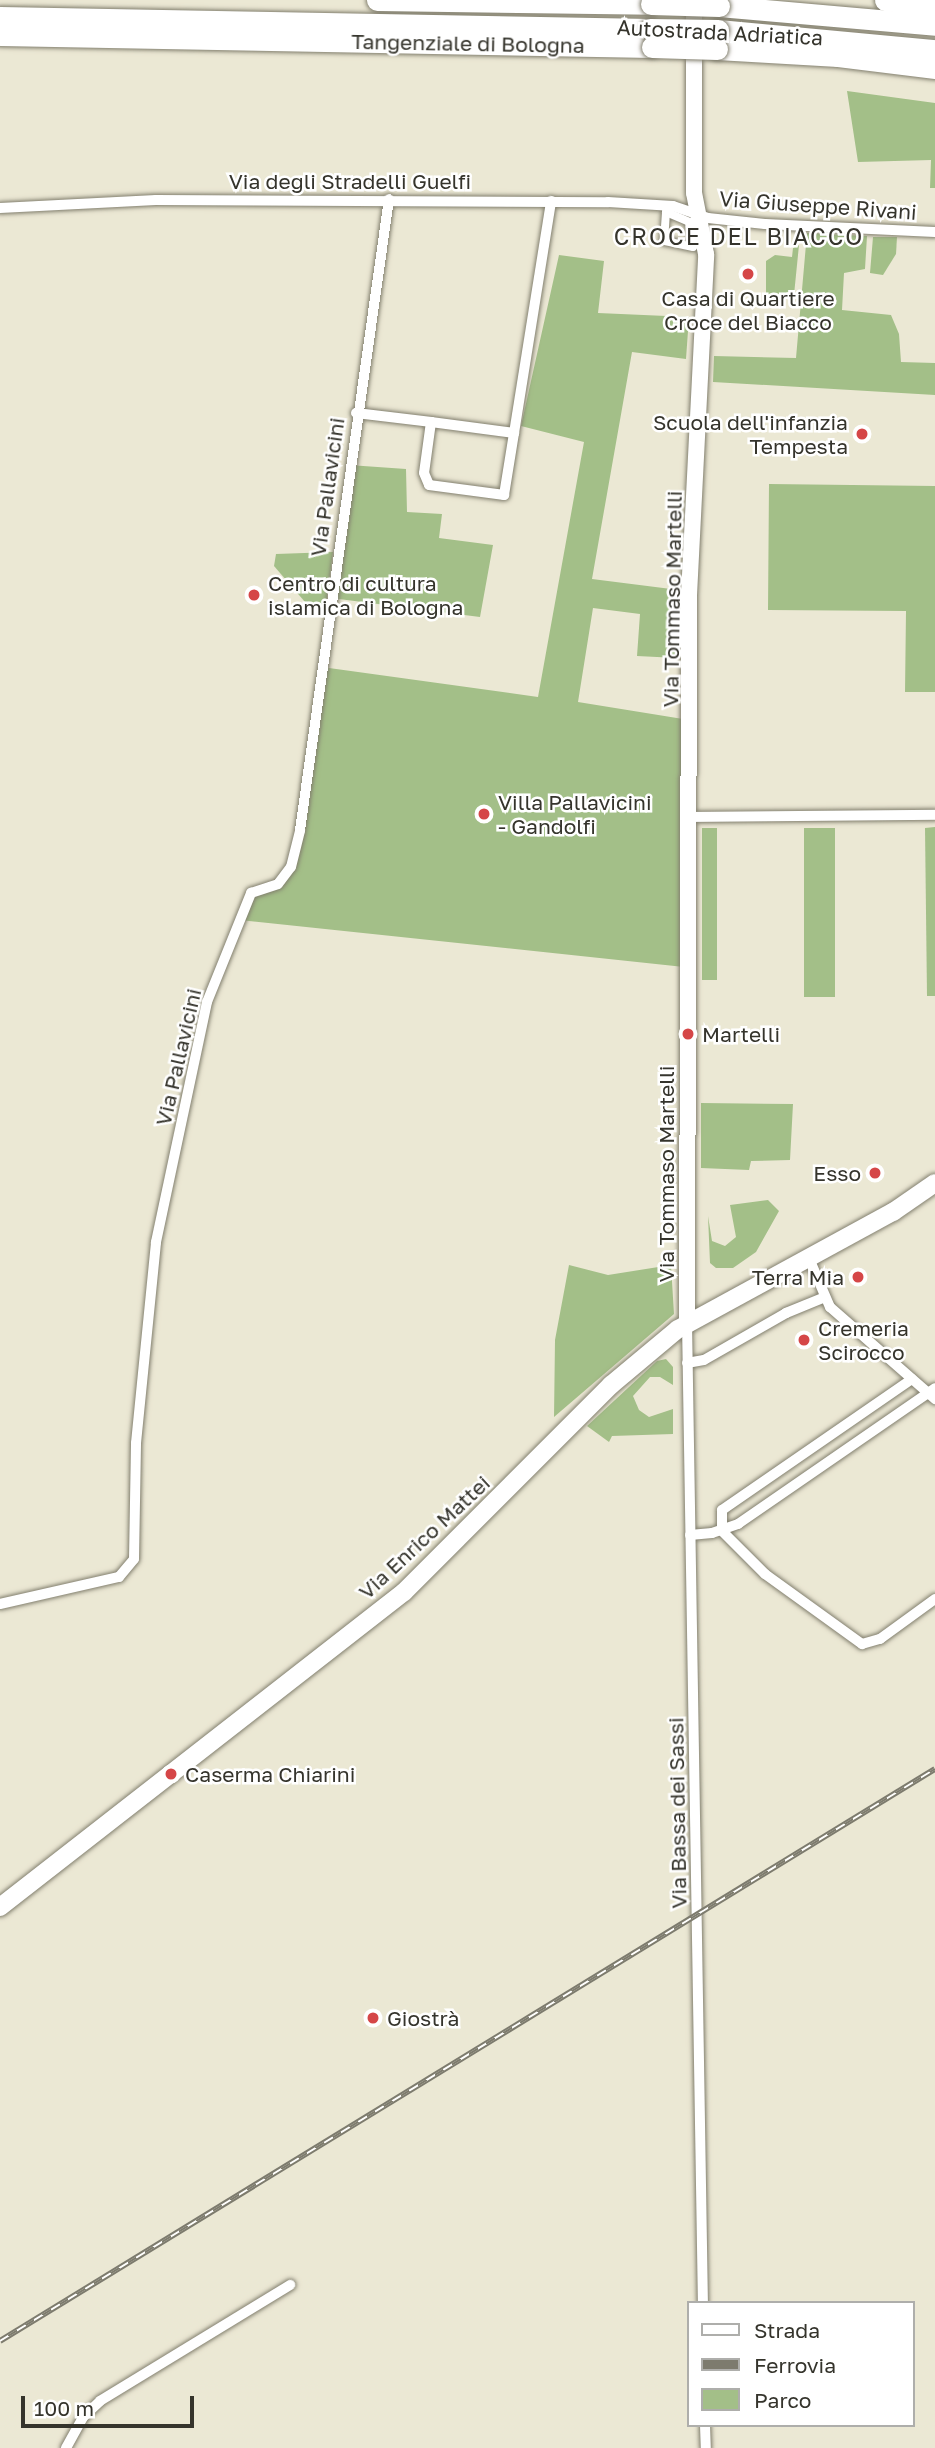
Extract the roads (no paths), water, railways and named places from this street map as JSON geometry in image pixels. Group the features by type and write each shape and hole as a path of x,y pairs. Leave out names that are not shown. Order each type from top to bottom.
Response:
{"highway":[{"name":"Autostrada Adriatica","path":"377,0 719,6 935,25"},
{"path":"885,0 935,6"},
{"name":"Autostrada Adriatica","path":"0,17 651,38"},
{"name":"Tangenziale di Bologna","path":"0,35 718,39 935,68"},
{"name":"Autostrada Adriatica","path":"718,39 935,50"}],"main road":[{"name":"Via Tommaso Martelli","path":"687,1322 689,595 706,254 698,215 694,0"},
{"name":"Via Enrico Mattei","path":"0,1907 404,1592 611,1385 687,1322 884,1214 901,1208 935,1183"}],"street":[{"name":"Via degli Stradelli Guelfi","path":"0,208 156,200 389,199 673,206 698,215"},
{"name":"Via Pallavicini","path":"0,1604 119,1577 134,1559 136,1443 156,1242 207,1002 251,893 278,884 290,867 300,830 356,413 389,199"},
{"path":"431,422 424,473 429,485 504,495 551,201"},
{"path":"666,212 689,222 693,247 664,241 666,212"},
{"name":"Via Giuseppe Rivani","path":"698,215 765,224 935,232"},
{"path":"356,413 514,433"},
{"path":"690,817 935,815"},
{"path":"690,1535 722,1531 933,1393 912,1379 835,1312 825,1297 808,1256"},
{"path":"687,1363 704,1360 786,1313 825,1297"},
{"name":"Via Bassa dei Sassi","path":"687,1322 703,2301"},
{"path":"912,1379 722,1510 722,1531 765,1574 862,1644 880,1639 935,1599"},
{"path":"66,2448 83,2417 100,2401 290,2285"},
{"path":"705,2427 706,2448"}],"railway":[{"path":"0,2341 935,1769"}],"place":[{"name":"Casa di Quartiere Croce del Biacco","path":"748,274"},
{"name":"Scuola dell'infanzia Tempesta","path":"862,434"},
{"name":"Centro di cultura islamica di Bologna","path":"254,595"},
{"name":"Villa Pallavicini - Gandolfi","path":"484,814"},
{"name":"Martelli","path":"688,1034"},
{"name":"Esso","path":"875,1173"},
{"name":"Terra Mia","path":"858,1277"},
{"name":"Cremeria Scirocco","path":"804,1340"},
{"name":"Caserma Chiarini","path":"171,1774"},
{"name":"Giostrà","path":"373,2018"}],"district":[{"name":"CROCE DEL BIACCO","path":"739,236"}]}
